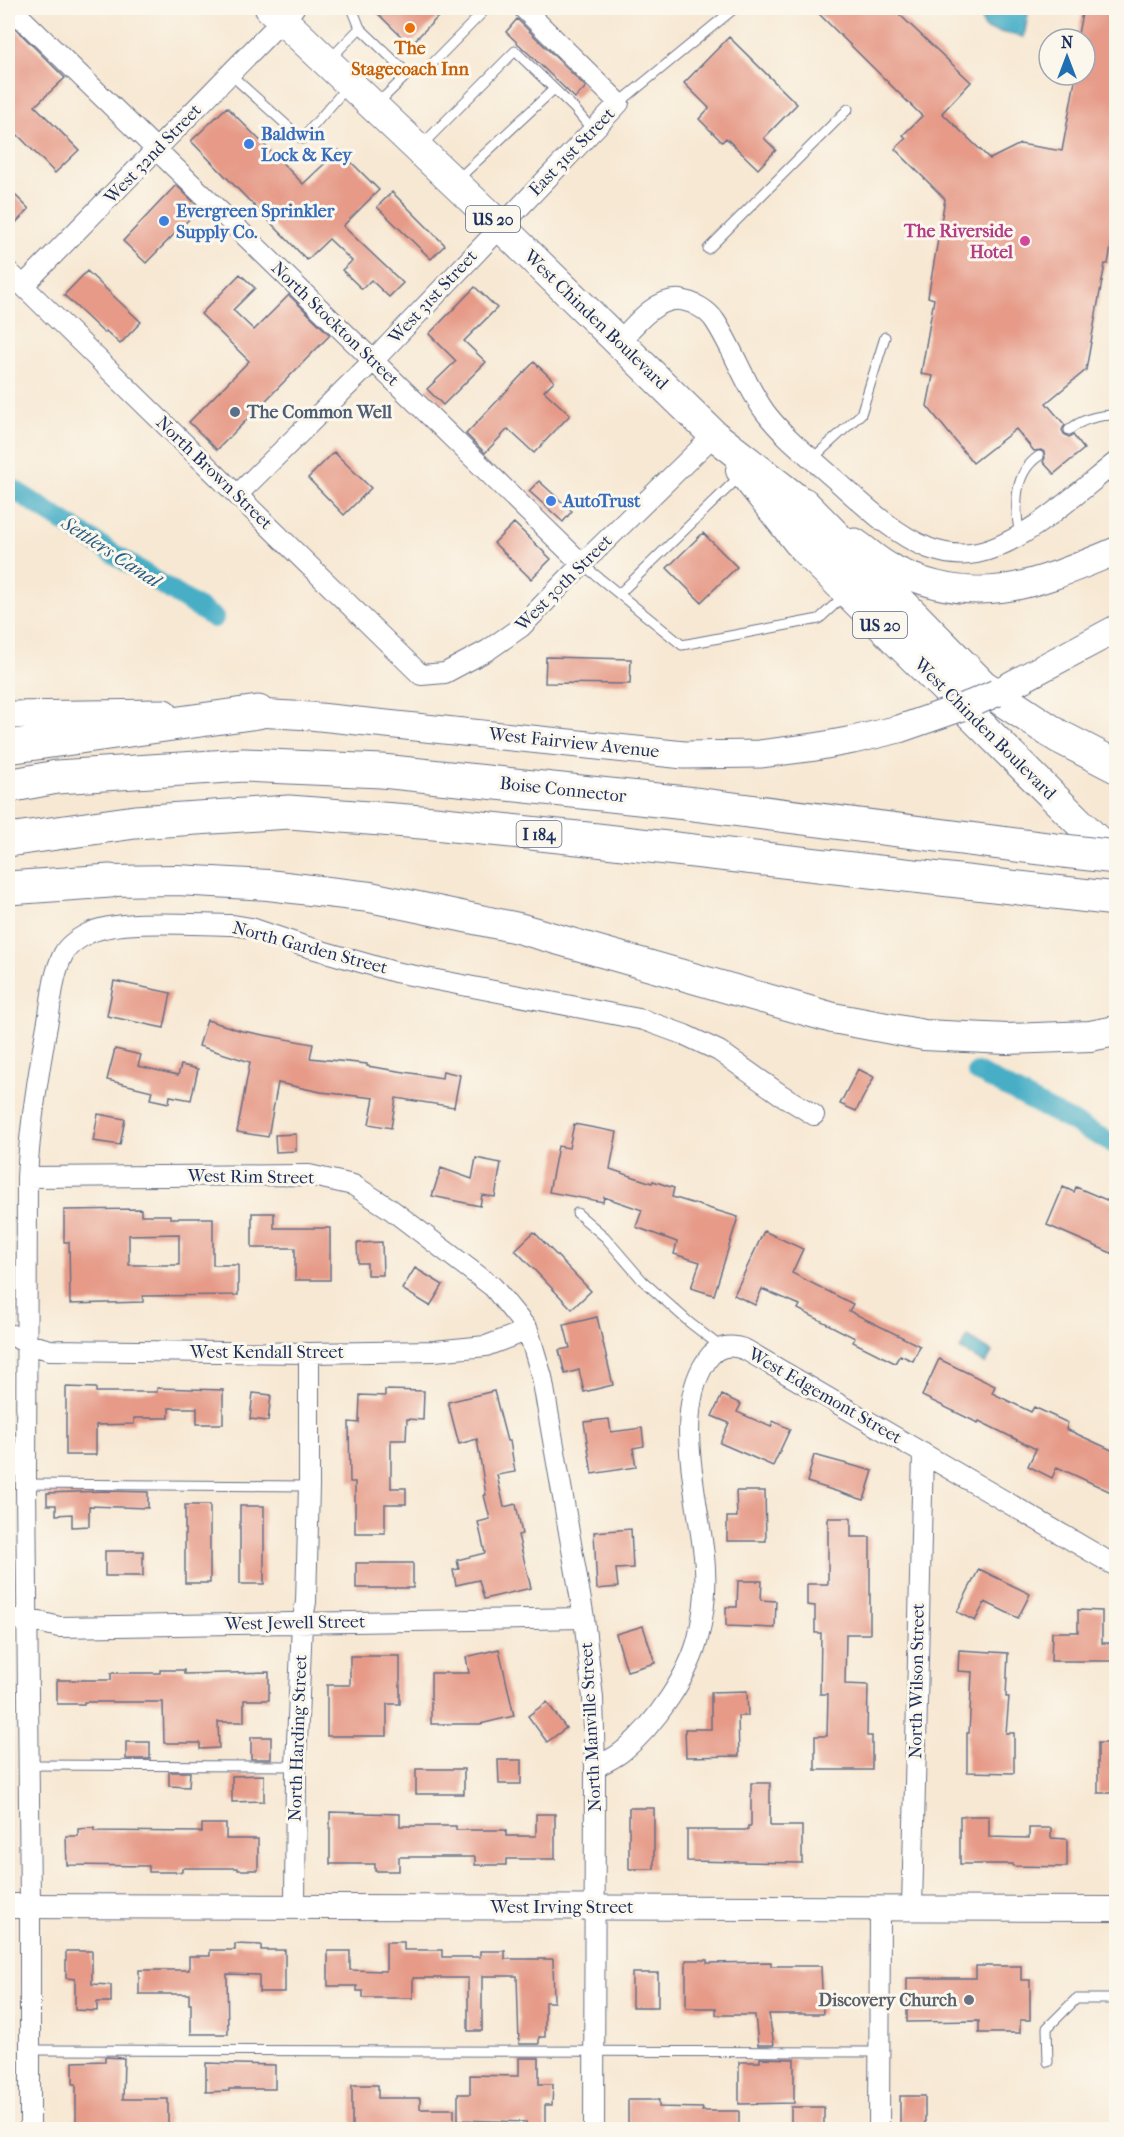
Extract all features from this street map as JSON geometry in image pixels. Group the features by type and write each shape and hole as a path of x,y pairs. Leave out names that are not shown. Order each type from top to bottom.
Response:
{"highway":[{"name":"US 20","path":"803,504 982,686 1058,736 1116,766"},
{"path":"8,747 258,712"},
{"name":"Boise Connector","path":"8,786 57,777 244,765 382,771 686,802 1116,858"},
{"name":"I 184","path":"8,840 135,822 289,813 457,825 1116,899"},
{"path":"8,888 110,881"}],"main road":[{"name":"West Chinden Boulevard","path":"282,12 327,62 500,226 714,435 891,568 926,582 958,590 992,591 1053,577 1116,551"},
{"name":"West Chinden Boulevard","path":"714,435 804,549 1116,858"},
{"name":"West Fairview Avenue","path":"8,715 258,712 422,726 640,751 684,754 760,754 853,741 899,729 988,697 1094,642 1116,628"},
{"path":"8,898 110,881 177,880 268,885 370,897 518,928 832,1018 924,1035 1007,1039 1090,1036 1116,1031"}],"street":[{"name":"North Stockton Street","path":"11,8 582,564"},
{"path":"523,8 620,104"},
{"name":"West 32nd Street","path":"23,286 230,74 282,12"},
{"name":"East 31st Street","path":"500,226 620,104"},
{"name":"West 31st Street","path":"237,495 373,361 500,226"},
{"name":"North Brown Street","path":"8,271 421,675"},
{"path":"619,342 643,317 664,302 680,300 698,306 714,319 752,394 782,432 894,528 928,548 954,554 975,554 994,549 1020,537 1116,462"},
{"name":"West 30th Street","path":"421,675 445,674 488,650 521,627 714,435"},
{"name":"North Garden Street","path":"30,2130 30,2050 19,1906 27,1765 17,1619 26,1484 27,1177 38,1071 57,970 65,951 77,940 91,932 111,926 233,925 251,928 395,972 644,1020 719,1051 780,1094 814,1114"},
{"name":"West Rim Street","path":"27,1177 309,1175 353,1185 389,1208 493,1287 528,1330"},
{"name":"West Kendall Street","path":"8,1335 27,1344 50,1350 309,1353 434,1351 486,1346 528,1330"},
{"name":"North Manville Street","path":"528,1330 542,1377 584,1618 593,1698 596,1768 594,2130"},
{"name":"West Edgemont Street","path":"721,1347 735,1346 747,1350 1116,1566"},
{"path":"596,1768 623,1751 663,1708 685,1670 699,1636 705,1597 704,1559 689,1439 689,1402 697,1373 710,1355 721,1347"},
{"name":"North Harding Street","path":"295,1906 296,1766 302,1623 306,1602 309,1486 309,1353"},
{"name":"North Wilson Street","path":"912,1908 923,1453"},
{"name":"West Jewell Street","path":"17,1619 59,1627 584,1618"},
{"name":"West Irving Street","path":"19,1906 1116,1908"},
{"path":"879,2130 880,1908"}],"lane":[{"path":"352,8 360,28 408,74"},
{"path":"374,106 408,74 422,74 487,8"},
{"path":"620,104 735,8"},
{"path":"327,62 360,28"},
{"path":"419,149 515,51 574,108 593,131"},
{"path":"230,74 302,139 350,84"},
{"path":"454,183 554,89"},
{"path":"708,249 848,109"},
{"path":"812,459 861,414 885,338"},
{"path":"1069,430 1077,424 1102,415 1116,415"},
{"path":"1020,537 1015,504 1020,481 1032,460 1039,456"},
{"path":"619,594 743,473"},
{"path":"582,564 682,645 819,619 848,593"},
{"path":"577,1213 605,1237 642,1280 721,1347"},
{"path":"26,1484 309,1486"},
{"path":"27,1765 296,1766"},
{"path":"1048,2062 1047,2028 1076,1999 1116,1999"},
{"path":"30,2050 879,2052"}],"water":[{"path":"989,8 1029,8 1024,37 986,29 982,17"},
{"path":"968,1337 992,1352 985,1364 960,1349"}],"building":[{"name":"The Stagecoach Inn","path":"372,8 447,8 410,45"},
{"name":"The Riverside Hotel","path":"813,8 908,8 900,15 971,82 942,113 990,159 1020,144 1062,151 1074,87 1097,87 1097,27 1079,27 1083,8 1116,8 1116,218 1108,264 1105,264 1086,370 1046,403 1065,425 1062,430 1064,434 1069,437 1073,435 1084,449 1054,474 1043,462 1044,452 1034,451 1016,429 973,463 927,406 933,376 921,374 934,299 928,297 945,199 895,149 906,138 903,135 922,116"},
{"path":"517,19 586,87 575,98 506,32"},
{"path":"8,21 65,78 35,106 79,150 55,173 8,125"},
{"path":"729,37 797,104 764,138 776,150 758,169 726,138 722,142 699,119 709,108 684,83"},
{"path":"227,107 303,184 339,150 379,190 343,226 403,283 389,297 371,280 362,289 342,270 352,261 329,239 307,260 191,141"},
{"name":"Evergreen Sprinkler Supply Co.","path":"176,185 200,208 146,263 123,241"},
{"path":"8,188 29,209 8,231"},
{"path":"392,192 445,245 431,259 377,207"},
{"path":"87,271 141,322 120,344 106,331 104,333 64,295"},
{"path":"240,274 255,288 233,310 254,330 289,295 330,335 217,450 189,422 249,361 201,314"},
{"path":"475,287 497,308 464,341 486,362 443,405 427,389 456,361 429,334"},
{"path":"534,362 554,381 544,391 570,415 534,453 508,429 485,453 466,434"},
{"path":"334,452 371,488 344,515 308,478"},
{"name":"AutoTrust","path":"539,481 572,511 563,522 529,491"},
{"path":"514,523 551,559 531,579 494,543"},
{"path":"703,533 737,567 701,602 667,568"},
{"path":"546,657 631,659 630,684 545,683"},
{"path":"114,981 171,993 164,1028 107,1016"},
{"path":"207,1020 242,1031 313,1044 310,1058 367,1064 367,1066 442,1078 443,1071 460,1075 454,1107 396,1098 391,1128 369,1124 374,1098 321,1092 278,1083 268,1137 237,1132 250,1062 199,1046"},
{"path":"115,1049 141,1055 138,1066 178,1075 181,1065 198,1069 191,1100 170,1096 169,1103 150,1099 152,1091 107,1080"},
{"path":"858,1069 874,1077 856,1111 840,1104"},
{"path":"98,1114 125,1119 120,1145 93,1141"},
{"path":"574,1124 617,1132 610,1169 674,1188 672,1197 738,1217 714,1295 691,1288 700,1262 674,1254 677,1242 636,1227 642,1210 604,1197 603,1202 549,1192 558,1146 569,1148"},
{"path":"296,1134 296,1151 276,1152 275,1135"},
{"path":"476,1158 501,1163 495,1197 482,1195 480,1206 432,1196 441,1168 472,1179"},
{"path":"1063,1187 1074,1192 1076,1187 1116,1204 1116,1255 1047,1225"},
{"path":"141,1209 141,1215 213,1218 213,1265 238,1265 238,1295 143,1296 143,1302 70,1304 69,1242 64,1242 64,1210","holes":["179,1234 179,1265 129,1265 129,1235"]},
{"path":"252,1213 274,1213 274,1228 330,1228 330,1280 295,1280 295,1248 252,1248"},
{"path":"764,1231 803,1249 792,1273 853,1304 849,1311 920,1346 913,1361 900,1355 895,1363 853,1342 855,1338 798,1309 800,1305 762,1289 755,1305 734,1295"},
{"path":"534,1232 591,1291 572,1309 515,1250"},
{"path":"382,1242 383,1275 367,1275 367,1263 358,1263 357,1243"},
{"path":"415,1268 443,1285 430,1306 402,1289"},
{"path":"597,1317 613,1385 584,1392 579,1370 565,1374 559,1350 570,1348 564,1325"},
{"path":"939,1359 995,1386 992,1393 1031,1412 1034,1407 1068,1423 1066,1429 1116,1452 1116,1485 1113,1493 1057,1467 1052,1478 1028,1466 1036,1449 922,1396"},
{"path":"66,1387 96,1388 96,1392 157,1392 157,1388 223,1390 223,1424 197,1424 197,1408 169,1408 169,1418 134,1418 134,1424 96,1425 96,1455 66,1455"},
{"path":"385,1390 424,1391 423,1420 407,1419 406,1440 391,1440 391,1488 406,1488 406,1504 385,1504 385,1533 355,1533 355,1482 350,1482 349,1422 359,1423 360,1395 385,1396"},
{"path":"494,1391 507,1441 510,1441 515,1472 497,1475 504,1507 516,1504 522,1534 518,1535 531,1588 484,1599 479,1580 456,1585 453,1570 459,1569 457,1560 485,1553 478,1522 490,1519 484,1495 486,1495 477,1439 459,1444 448,1402"},
{"path":"253,1393 271,1395 268,1421 250,1419"},
{"path":"722,1395 741,1404 737,1412 771,1427 773,1421 790,1429 773,1466 720,1443 729,1423 712,1416"},
{"path":"609,1419 611,1432 642,1428 644,1446 633,1448 636,1467 592,1474 584,1422"},
{"path":"814,1455 873,1471 864,1500 807,1482"},
{"path":"736,1491 765,1491 766,1541 727,1541 727,1517 737,1517"},
{"path":"148,1492 148,1508 89,1506 89,1526 72,1527 72,1514 56,1515 56,1505 47,1505 47,1493"},
{"path":"185,1505 210,1505 210,1583 185,1583"},
{"path":"240,1506 264,1506 264,1584 240,1584"},
{"path":"828,1518 851,1518 851,1537 870,1537 870,1634 846,1634 845,1684 868,1685 867,1736 872,1736 872,1770 815,1770 815,1736 827,1736 828,1694 820,1694 821,1633 815,1633 815,1606 807,1605 807,1584 828,1584"},
{"path":"631,1529 633,1568 616,1569 618,1587 597,1589 594,1532"},
{"path":"105,1551 143,1551 143,1576 105,1576"},
{"path":"356,1563 413,1563 413,1588 356,1588"},
{"path":"979,1569 1030,1594 1018,1618 985,1602 975,1621 957,1612"},
{"path":"738,1581 762,1581 761,1600 776,1601 775,1628 726,1626 726,1607 737,1607"},
{"path":"1078,1610 1102,1611 1102,1643 1116,1643 1116,1661 1051,1661 1052,1632 1078,1632"},
{"path":"643,1626 655,1663 627,1671 616,1634"},
{"path":"499,1649 514,1716 480,1724 431,1724 431,1673 469,1673 466,1657"},
{"path":"959,1650 1008,1653 1006,1697 1009,1697 1006,1733 1014,1733 1014,1773 967,1772 967,1733 969,1733 972,1672 958,1671"},
{"path":"350,1656 400,1656 400,1704 387,1704 387,1736 327,1736 327,1685 350,1685"},
{"path":"160,1670 184,1670 184,1674 269,1672 269,1700 244,1700 244,1722 218,1722 219,1748 200,1749 200,1743 164,1743 163,1702 57,1704 57,1680 111,1680 111,1673 160,1673"},
{"path":"747,1691 748,1716 738,1716 739,1756 686,1757 685,1729 711,1729 711,1692"},
{"path":"547,1702 566,1728 547,1742 528,1716"},
{"path":"251,1737 271,1737 271,1759 251,1759"},
{"path":"126,1742 150,1742 150,1759 126,1759"},
{"path":"1098,1743 1116,1743 1116,1793 1098,1793"},
{"path":"498,1760 521,1760 521,1784 499,1784"},
{"path":"416,1769 464,1769 464,1794 416,1794"},
{"path":"169,1772 190,1772 189,1787 169,1786"},
{"path":"264,1775 264,1801 232,1802 232,1776"},
{"path":"751,1783 770,1783 770,1826 802,1826 802,1863 687,1861 687,1830 748,1830 748,1826 751,1826"},
{"path":"629,1808 654,1808 654,1869 629,1869"},
{"path":"330,1812 400,1814 400,1826 456,1826 456,1830 506,1830 506,1836 536,1836 536,1814 555,1814 555,1859 506,1859 506,1865 475,1865 475,1857 399,1857 399,1871 375,1871 375,1864 330,1864"},
{"path":"960,1816 989,1816 989,1837 1029,1838 1029,1828 1051,1828 1051,1838 1067,1839 1067,1867 960,1864"},
{"path":"202,1824 226,1824 226,1839 258,1839 258,1870 182,1868 182,1872 149,1872 149,1866 67,1865 66,1836 78,1836 78,1829 202,1832"},
{"path":"386,1942 404,1942 404,1950 442,1950 442,1957 480,1957 480,1951 505,1951 505,1959 553,1959 554,2002 545,2002 545,2037 539,2037 539,2044 519,2044 517,1976 482,1976 482,2031 468,2031 468,1978 413,1978 413,1998 363,1998 363,1991 357,1991 357,1986 328,1986 328,1951 350,1951 350,1970 386,1971"},
{"path":"235,1944 261,1945 261,1950 285,1950 285,1992 259,1992 259,1975 227,1974 228,2034 191,2034 189,1994 139,1994 139,1970 189,1970 189,1956 210,1956 210,1950 235,1950"},
{"path":"66,1951 92,1951 92,1984 111,1985 111,2002 97,2002 97,2011 75,2010 75,1979 66,1978"},
{"path":"686,1960 707,1960 707,1963 771,1962 771,1966 821,1966 823,2014 769,2014 774,2045 758,2045 755,2015 716,2015 716,2008 686,2008"},
{"name":"Discovery Church","path":"976,1966 1021,1966 1021,1980 1030,1980 1030,2020 1020,2020 1020,2033 979,2033 979,2021 907,2022 907,1978 976,1978"},
{"path":"632,1973 658,1973 658,2007 632,2007"},
{"path":"105,2057 124,2058 123,2099 168,2099 168,2130 76,2130 76,2084 73,2084 73,2062 105,2061"},
{"path":"519,2058 539,2058 539,2084 553,2084 552,2105 545,2105 545,2130 526,2130 526,2122 458,2120 458,2094 470,2094 470,2075 519,2076"},
{"path":"760,2058 794,2059 794,2103 739,2104 739,2062 760,2062"},
{"path":"206,2063 275,2065 275,2089 229,2089 229,2091 206,2092"},
{"path":"352,2085 378,2085 378,2098 420,2098 420,2109 454,2109 454,2130 352,2130"},
{"path":"900,2096 925,2096 925,2130 900,2130"},
{"path":"628,2100 659,2100 659,2107 703,2108 702,2111 739,2111 739,2130 628,2130"},
{"path":"791,2107 824,2107 824,2130 791,2130"}],"waterway":[{"name":"Settlers Canal","path":"8,486 214,618"},
{"name":"Settlers Canal","path":"977,1072 1116,1145"}],"place":[{"name":"The Stagecoach Inn","path":"410,28"},
{"name":"Baldwin Lock & Key","path":"249,144"},
{"name":"Evergreen Sprinkler Supply Co.","path":"164,221"},
{"name":"The Riverside Hotel","path":"1025,241"},
{"name":"The Common Well","path":"235,412"},
{"name":"AutoTrust","path":"551,501"},
{"name":"Discovery Church","path":"969,2000"}]}
